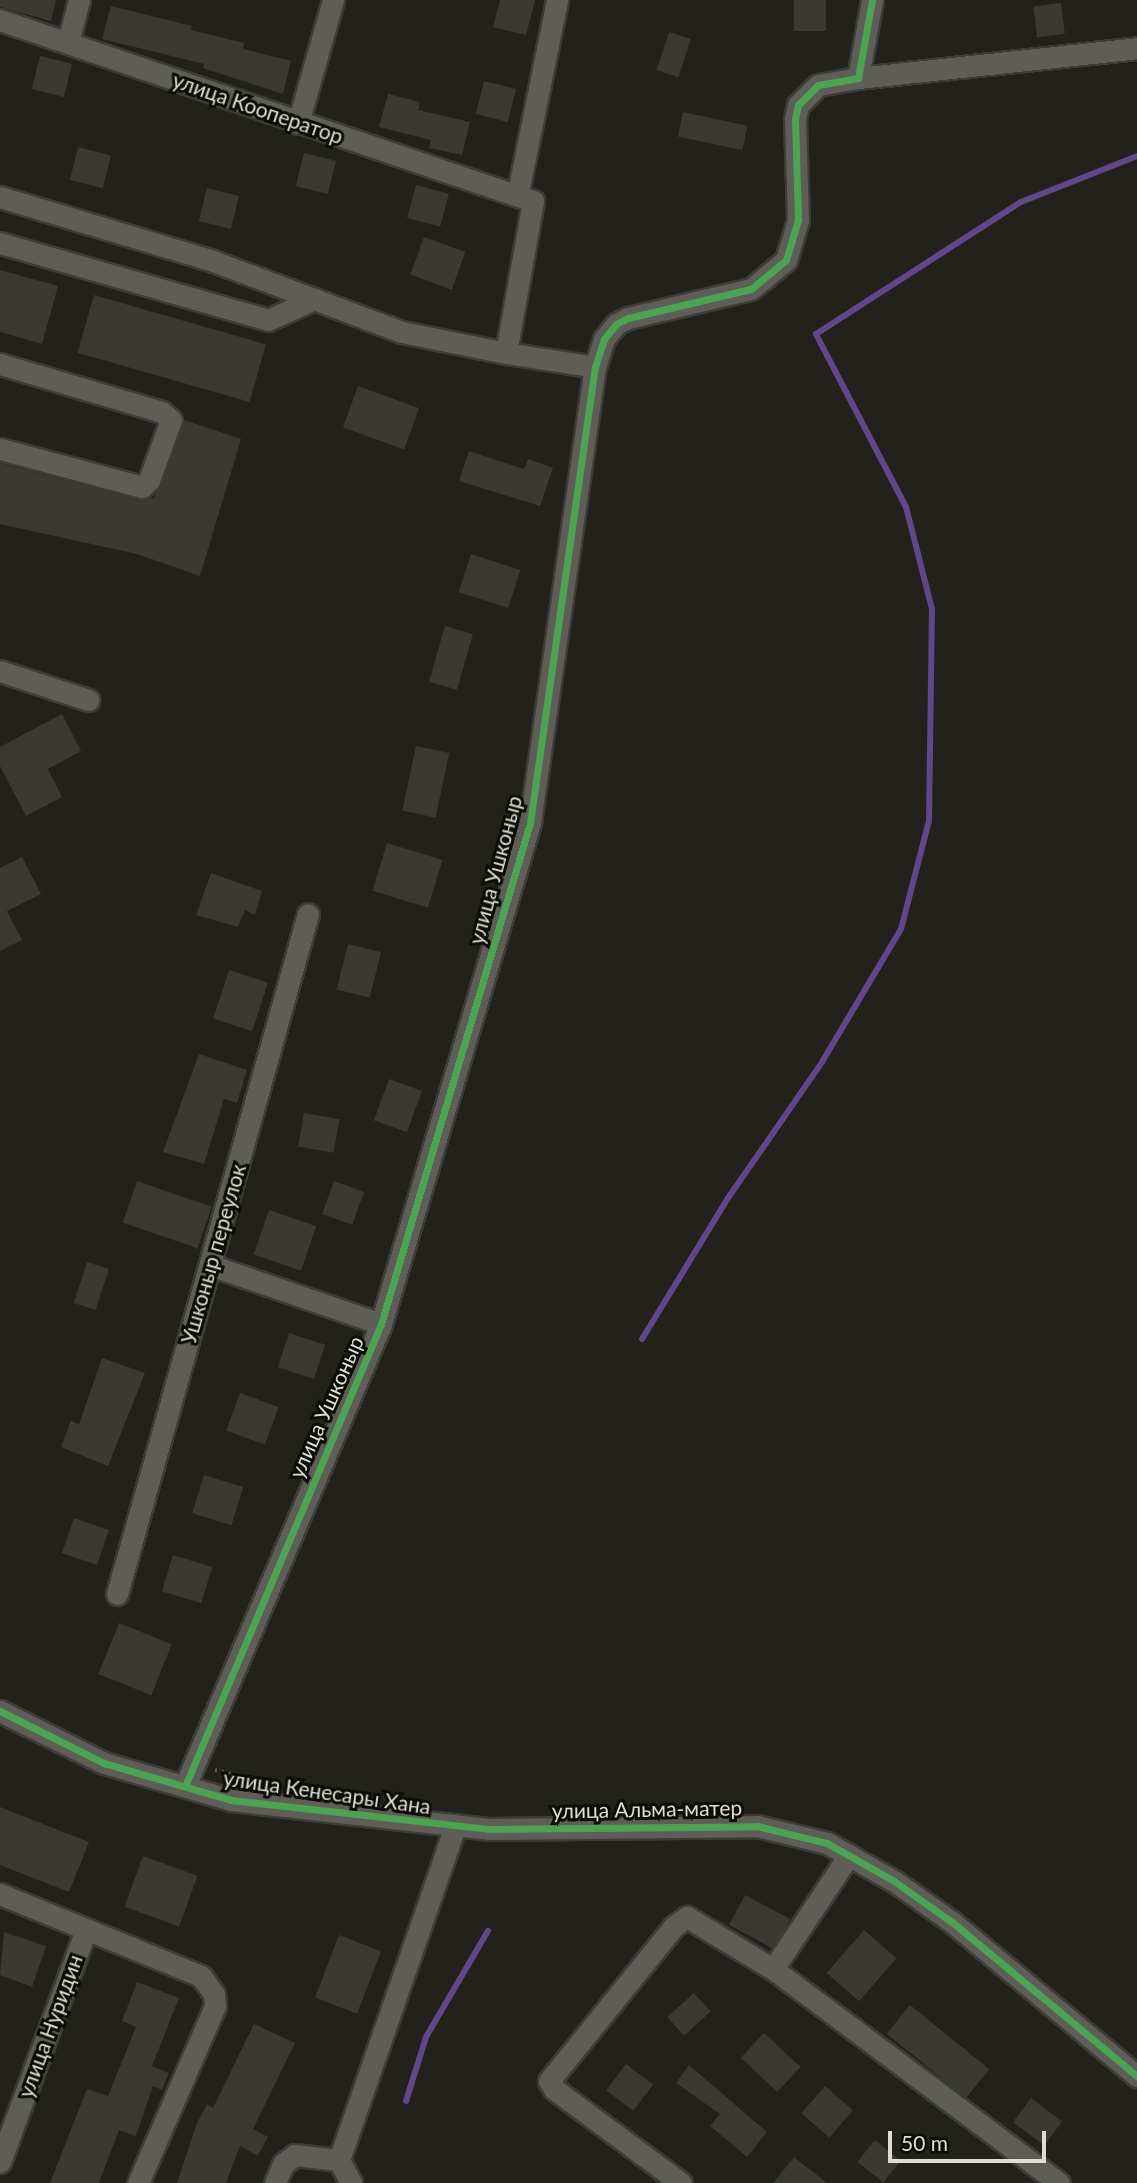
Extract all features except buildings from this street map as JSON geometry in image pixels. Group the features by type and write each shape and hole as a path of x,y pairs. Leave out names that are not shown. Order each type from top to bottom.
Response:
{"street":[{"path":"68,42 79,0"},
{"path":"298,122 333,0"},
{"path":"506,353 535,210 533,201 518,192 557,0"},
{"path":"858,78 872,0"},
{"name":"улица Кооператор","path":"0,20 298,122 518,192"},
{"name":"улица Ушконыр","path":"185,1786 381,1324 530,823 595,367 604,339 616,324 751,289 786,260 798,220 794,119 798,105 818,85 858,78 1137,48"},
{"path":"0,197 213,261 402,332 506,353 595,367"},
{"path":"0,243 268,320 314,299"},
{"path":"0,364 162,412 171,420 149,480 142,487 0,449"},
{"path":"0,671 88,700"},
{"name":"Ушконыр переулок","path":"117,1594 308,914"},
{"name":"улица Ушконыр","path":"210,1265 381,1324"},
{"name":"улица Кенесары Хана","path":"0,1711 104,1763 231,1800 456,1826"},
{"path":"351,2183 340,2160 456,1826"},
{"name":"улица Альма-матер","path":"456,1826 757,1826 827,1843 952,1923 1137,2076"},
{"path":"773,1969 849,1855"},
{"path":"0,1894 201,1976 214,1994 215,2006 138,2183"},
{"path":"681,2183 554,2089 549,2081 674,1926 687,1917 773,1969 1059,2183"},
{"name":"улица Нуридин","path":"0,2162 86,1929"},
{"path":"275,2183 283,2164 295,2155 340,2160"}],"path":[{"path":"192,1765 260,1781"}],"waterway":[{"path":"642,1339 728,1198 822,1062 901,929 929,821 932,609 906,507 816,334 1021,202 1137,156"},
{"path":"406,2101 426,2037 488,1931"}],"cycle path":[{"path":"185,1786 381,1324 530,823 595,367 604,339 616,324 628,318 751,289 786,260 798,220 795,119 798,105 818,85 858,78 872,0"},
{"path":"0,1711 104,1763 231,1800 488,1829 757,1826 827,1843 894,1881 952,1922 1137,2076"}]}
